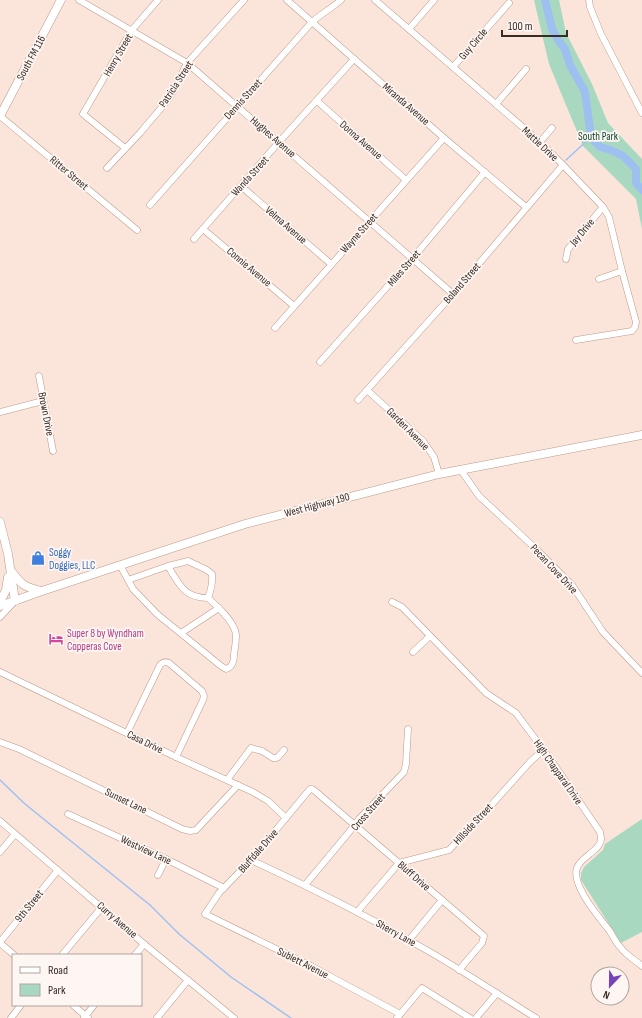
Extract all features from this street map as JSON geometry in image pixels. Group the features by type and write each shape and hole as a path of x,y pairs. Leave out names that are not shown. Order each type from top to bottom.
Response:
{"main road":[{"name":"South FM 116","path":"0,116 61,0"},
{"name":"West Highway 190","path":"0,606 245,524 460,469 642,435"},
{"path":"0,522 10,567 15,601"},
{"path":"10,567 22,585 42,591"},
{"path":"0,602 6,590 10,567"}],"street":[{"name":"Hughes Avenue","path":"79,0 188,63 453,294"},
{"name":"Henry Street","path":"125,148 83,114 131,31 158,0"},
{"name":"Patricia Street","path":"107,168 167,101 188,63 244,0"},
{"name":"Miranda Avenue","path":"287,0 444,138 526,207"},
{"name":"Dennis Street","path":"150,205 312,22 341,0"},
{"name":"Mattie Drive","path":"375,0 540,142 603,207 609,217 636,322 635,327 632,331 576,340"},
{"path":"409,29 434,0"},
{"path":"589,0 590,7 601,34 642,113"},
{"name":"Guy Circle","path":"453,67 509,2"},
{"name":"Wanda Street","path":"194,239 354,59"},
{"path":"496,104 526,69"},
{"name":"Donna Avenue","path":"317,101 406,180"},
{"name":"Ritter Street","path":"0,116 44,151 137,230"},
{"path":"540,142 552,128"},
{"name":"Wayne Street","path":"275,328 444,138"},
{"name":"Boland Street","path":"358,400 453,294 563,165"},
{"name":"Miles Street","path":"320,362 412,259 485,172"},
{"name":"Velma Avenue","path":"241,186 331,264"},
{"name":"Jay Drive","path":"566,259 568,249 603,207"},
{"name":"Connie Avenue","path":"203,229 294,306"},
{"path":"599,279 622,270"},
{"name":"Brown Drive","path":"39,376 53,451"},
{"name":"Garden Avenue","path":"367,390 423,441 434,457 439,474"},
{"path":"0,412 43,401"},
{"name":"Pecan Cove Drive","path":"460,469 479,496 572,585 603,632 642,673"},
{"path":"128,580 168,566 188,561 212,574 213,581 208,598"},
{"path":"120,565 133,589 157,614 221,666 226,669 230,668 234,662 235,630 219,608 208,598 192,596 180,586 168,566"},
{"path":"0,617 15,601"},
{"name":"High Chapparal Drive","path":"392,602 402,607 486,693 516,713 600,832 601,841 577,867 577,880 598,916 621,949 642,966"},
{"path":"181,633 219,608"},
{"path":"412,652 430,636"},
{"path":"127,733 160,665 162,662 169,663 202,691 204,696 176,757"},
{"name":"Casa Drive","path":"0,672 176,757 253,792 268,801 286,818"},
{"name":"Cross Street","path":"305,885 350,832 358,819 404,772 406,764 408,729"},
{"name":"Sunset Lane","path":"0,742 19,749 182,829 190,831 196,830 238,785"},
{"path":"227,780 251,748 262,751 273,758 278,757 284,750"},
{"name":"Hillside Street","path":"399,863 449,850 486,812 530,762 543,750"},
{"name":"Bluff Drive","path":"312,789 484,936 482,943 460,970"},
{"name":"Bluffdale Drive","path":"205,914 216,897 251,860 312,789"},
{"name":"Westview Lane","path":"68,814 166,859 224,888"},
{"name":"Curry Avenue","path":"0,821 232,1017"},
{"path":"0,852 15,834"},
{"path":"158,875 166,859"},
{"name":"Sherry Lane","path":"251,860 305,885 409,940 536,1018"},
{"path":"357,912 399,863"},
{"name":"9th Street","path":"0,942 58,870"},
{"path":"409,940 442,900"},
{"path":"63,954 102,907"},
{"name":"Sublett Avenue","path":"205,914 310,966 399,1016"},
{"path":"0,942 13,954"},
{"path":"136,954 144,944"},
{"path":"157,1018 188,980"},
{"path":"399,1016 422,988 470,1018"},
{"path":"476,1018 496,993"},
{"path":"11,1018 20,1006"},
{"path":"73,1006 86,1017 93,1006"}],"green space":[{"name":"South Park","path":"534,0 559,0 566,33 592,84 608,123 642,159 642,229 636,199 583,146 549,64"},
{"path":"642,819 642,932 621,943 581,880 581,873 584,867 603,850 605,844"}],"waterway":[{"path":"545,0 552,29 565,49 570,65 585,92 591,137 600,147 611,150 623,156 636,169 636,183 642,190"},
{"path":"566,160 591,137"},
{"path":"0,780 25,804 150,905 179,934 231,977 291,1018"}],"place":[{"name":"Soggy Doggies, LLC","path":"38,558"},
{"name":"Super 8 by Wyndham Copperas Cove","path":"56,639"}]}
